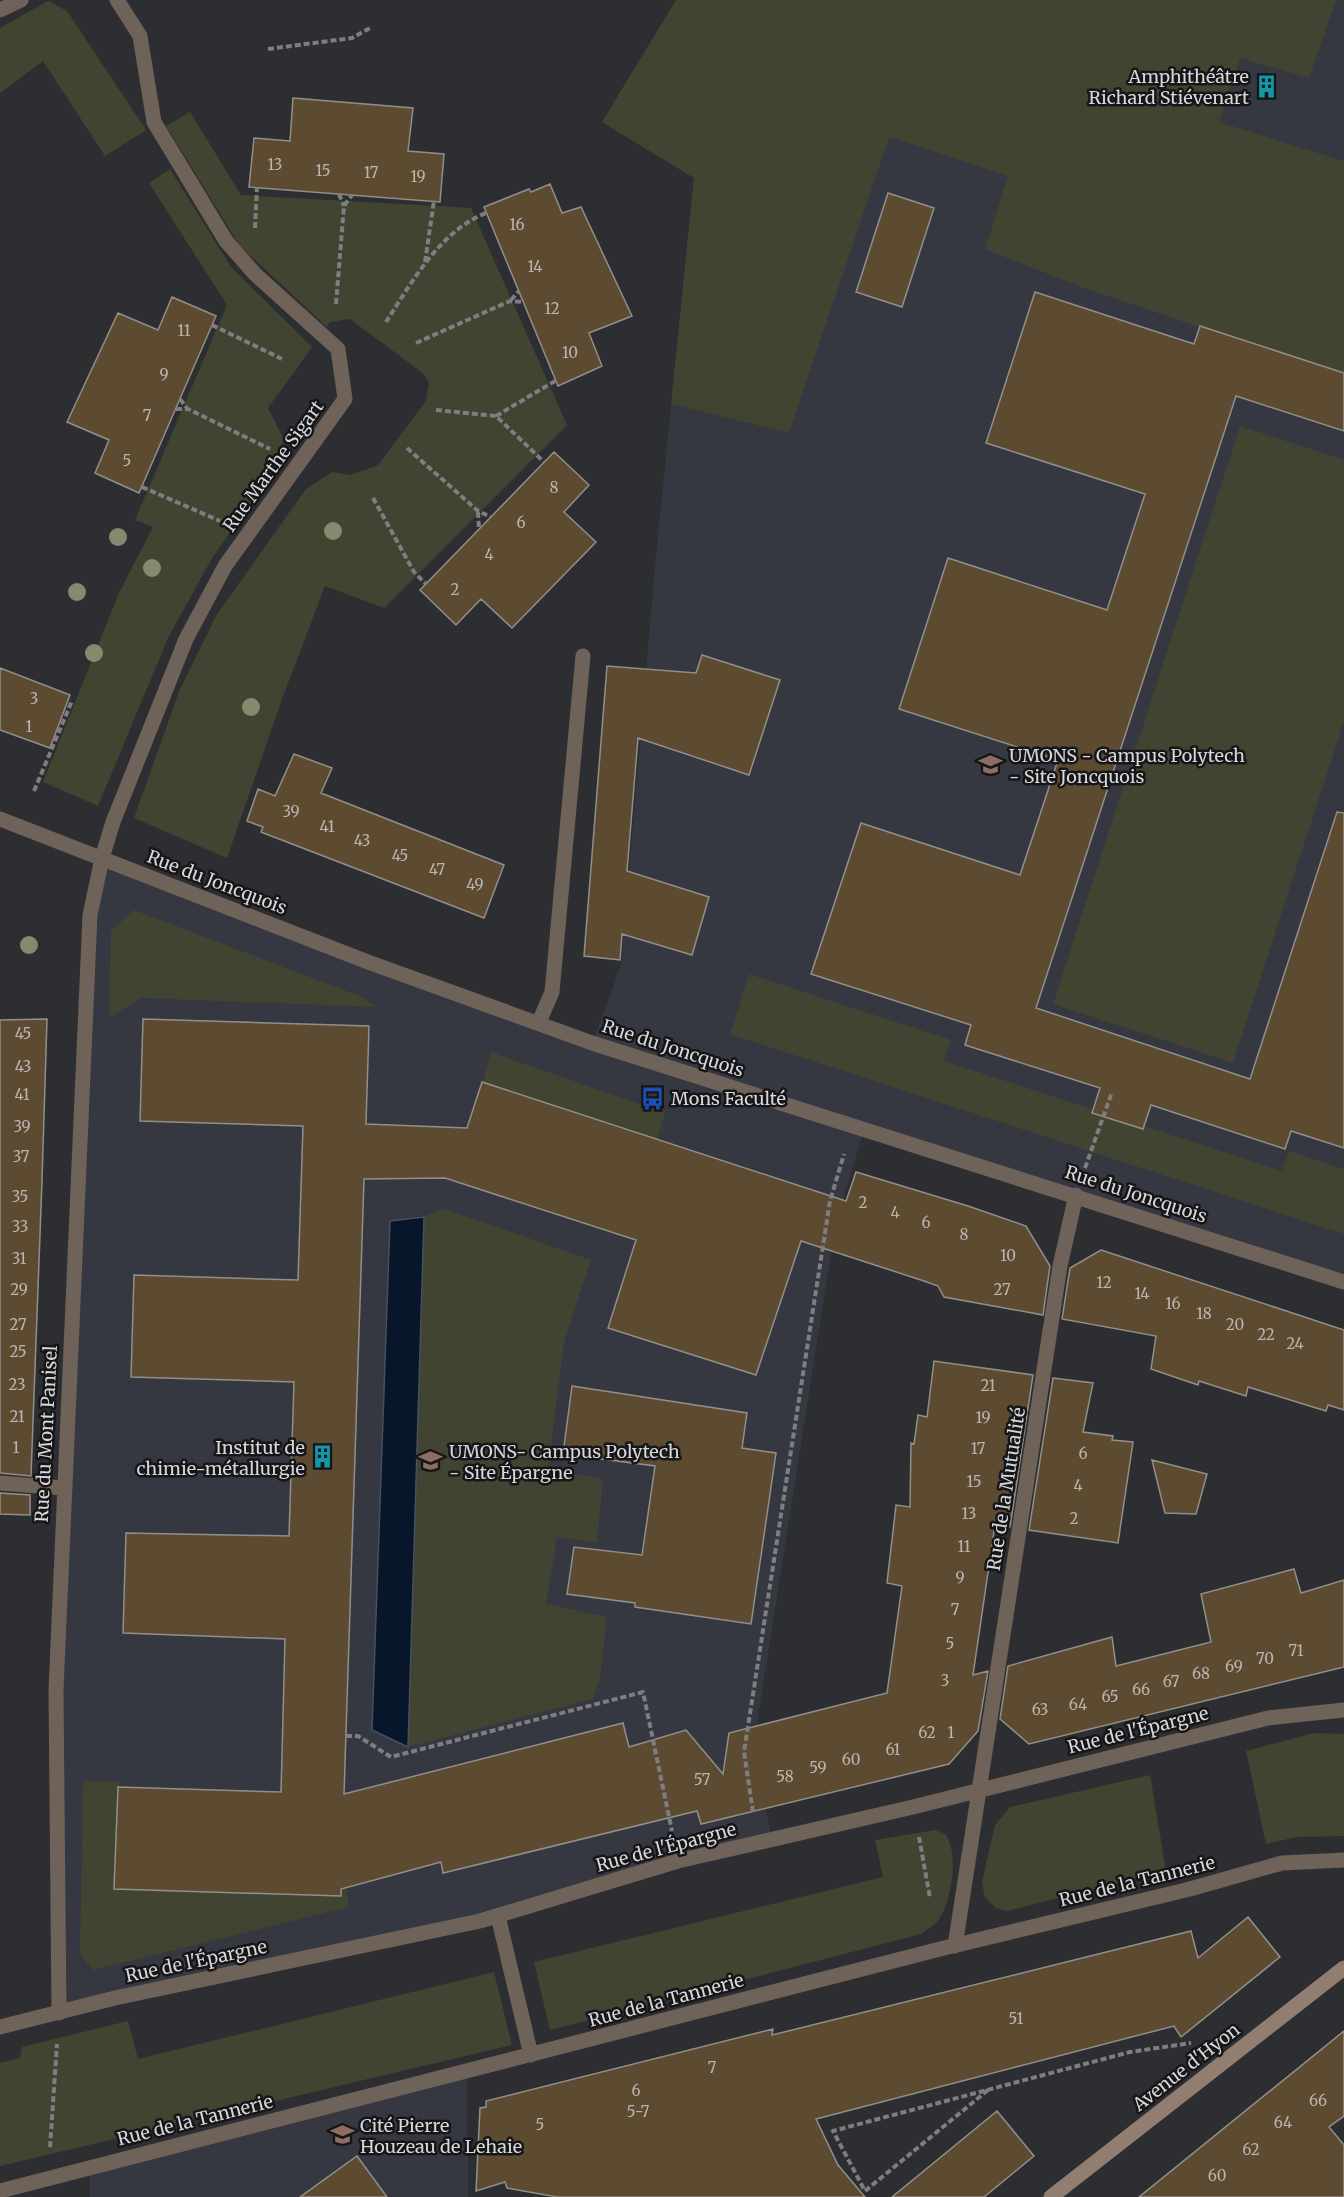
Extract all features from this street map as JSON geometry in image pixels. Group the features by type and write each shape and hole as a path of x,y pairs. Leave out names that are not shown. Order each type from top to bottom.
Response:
{"street":[{"path":"0,10 21,0"},
{"name":"Rue Marthe Sigart","path":"102,858 113,822 186,639 225,566 345,399 338,349 255,274 226,241 154,122 140,36 117,0"},
{"path":"538,1022 552,992 583,656"},
{"name":"Rue du Joncquois","path":"0,819 368,962 684,1073 1344,1282"},
{"name":"Rue du Mont Panisel","path":"59,2013 56,1690 63,1488 90,915 102,858"},
{"name":"Rue de la Mutualité","path":"947,1947 979,1789 1060,1266 1076,1196"},
{"path":"0,1483 63,1488"},
{"name":"Rue de l'Épargne","path":"0,2027 115,1998 498,1916 678,1861 913,1807 1268,1718 1344,1710"},
{"name":"Rue de la Tannerie","path":"0,2191 947,1947 1190,1889 1282,1863 1344,1860"},
{"path":"498,1916 531,2055"},
{"name":"Avenue d'Hyon","path":"1051,2197 1344,1968"}],"path":[{"path":"268,49 352,38 372,27"},
{"path":"336,304 344,206 339,194"},
{"path":"344,206 352,195"},
{"path":"425,263 434,201"},
{"path":"386,322 425,263 468,220 486,213"},
{"path":"416,343 510,301 519,291"},
{"path":"510,301 523,302"},
{"path":"212,325 282,359"},
{"path":"436,410 496,416 555,381"},
{"path":"180,399 188,409 270,449"},
{"path":"176,409 188,409"},
{"path":"496,416 544,462"},
{"path":"407,448 478,511 491,517"},
{"path":"142,487 224,523"},
{"path":"372,498 414,572 426,584"},
{"path":"478,511 479,529"},
{"path":"34,791 72,701"},
{"path":"1076,1196 1112,1092"},
{"path":"758,1842 744,1752 830,1201 853,1126"},
{"path":"346,1736 358,1736 391,1757 643,1692 678,1861"},
{"path":"913,1807 947,1947"},
{"path":"48,2178 59,2013"},
{"path":"988,2090 865,2191 833,2131 1130,2052 1191,2043"}],"shaded area":[{"path":"676,0 1344,0 1344,1282 864,1129 835,1228 753,1749 772,1839 530,1906 504,1905 480,1921 59,2013 56,1690 78,1182 102,858 593,1041 621,965 655,566 694,178 602,122"},
{"name":"Cité Pierre Houzeau de Lehaie","path":"467,2071 468,2197 90,2197 90,2167"}],"green space":[{"path":"676,0 1336,0 1309,78 1240,58 1219,122 1344,161 1344,376 1084,288 985,249 1008,176 889,137 789,433 671,404 694,178 602,122"},
{"path":"48,1 67,11 146,130 105,156 43,61 0,93 0,28"},
{"path":"190,112 241,195 471,208 567,425 384,608 325,586 282,699 227,858 134,818 180,689 217,614 306,489 332,472 351,475 378,465 426,401 429,383 424,374 350,319 330,322 327,327 240,246 166,126"},
{"path":"170,169 231,267 312,347 268,408 283,438 281,458 211,560 168,638 98,806 43,782 119,593 153,527 135,520 227,305 149,183"},
{"path":"1240,426 1344,460 1344,721 1233,1063 1053,1004"},
{"path":"134,910 362,997 377,1007 141,998 109,1018 111,931"},
{"path":"749,974 951,1040 944,1061 1282,1171 1289,1151 1344,1169 1344,1234 730,1034"},
{"path":"491,1052 665,1113 657,1140 483,1082"},
{"path":"442,1208 591,1260 564,1342 548,1469 603,1479 597,1543 557,1537 546,1604 607,1617 600,1678 593,1699 408,1747 424,1217"},
{"path":"1314,1733 1344,1734 1344,1836 1297,1837 1266,1844 1246,1751"},
{"path":"1150,1775 1166,1871 1007,1911 996,1908 985,1898 982,1882 995,1825 1010,1807"},
{"path":"83,1781 120,1782 115,1875 346,1884 349,1907 93,1970 80,1954"},
{"path":"936,1830 946,1835 950,1844 952,1879 942,1914 937,1922 921,1934 550,2030 534,1962 883,1877 875,1840"},
{"path":"494,1972 512,2045 0,2166 0,2063 20,2058 22,2047 128,2021 138,2059"}],"water":[{"path":"424,1217 408,1747 372,1730 390,1221"}],"building":[{"path":"293,98 413,108 408,151 444,154 440,202 249,187 254,138 290,141"},
{"path":"550,184 562,213 581,207 632,316 589,333 602,366 558,386 484,207 529,189 531,192"},
{"path":"888,193 934,208 902,307 856,292"},
{"path":"1035,292 1194,344 1200,326 1344,373 1344,431 1236,396 1036,1008 1250,1079 1337,812 1344,813 1344,1148 1291,1131 1285,1149 1151,1105 1143,1129 1092,1113 1100,1088 965,1045 971,1025 811,974 861,823 1020,875 1058,760 899,709 948,558 1107,610 1145,494 986,443"},
{"path":"172,297 216,316 139,493 95,473 109,440 67,422 118,313 158,330"},
{"path":"554,452 589,485 564,512 596,542 512,628 481,599 456,625 420,590"},
{"path":"702,655 780,680 749,775 638,738 627,871 709,897 692,955 622,934 620,960 584,956 607,666 696,673"},
{"path":"0,668 70,695 50,748 0,730"},
{"path":"294,754 332,768 321,793 504,865 484,918 261,832 263,827 247,821 258,789 275,796"},
{"path":"47,1019 31,1476 0,1473 0,1020"},
{"path":"143,1019 369,1026 366,1124 467,1128 482,1082 846,1201 856,1172 1026,1226 1050,1266 1043,1315 944,1297 938,1286 801,1241 756,1375 608,1328 636,1240 445,1178 364,1179 344,1794 623,1723 629,1747 686,1730 723,1774 729,1733 887,1693 902,1586 887,1583 896,1505 910,1507 911,1443 914,1444 918,1415 927,1417 934,1361 1033,1375 1010,1527 995,1525 973,1675 988,1671 978,1731 949,1764 701,1824 697,1811 443,1873 441,1862 341,1889 341,1896 114,1889 118,1787 281,1792 285,1639 123,1633 126,1533 289,1536 294,1382 131,1377 134,1275 298,1280 303,1126 140,1121"},
{"path":"1101,1250 1344,1330 1344,1410 1328,1405 1326,1411 1248,1387 1246,1396 1199,1381 1198,1385 1151,1369 1156,1336 1062,1319 1070,1268"},
{"path":"1053,1378 1093,1383 1083,1432 1113,1436 1112,1440 1133,1442 1118,1543 1029,1530"},
{"path":"572,1386 747,1413 742,1448 776,1453 751,1624 635,1607 635,1603 567,1594 574,1547 642,1555 655,1466 563,1454"},
{"path":"1152,1460 1207,1474 1196,1514 1165,1513"},
{"path":"0,1493 30,1495 30,1515 0,1514"},
{"path":"1294,1569 1301,1593 1344,1580 1344,1667 1029,1744 1000,1719 1008,1666 1112,1637 1116,1666 1211,1642 1201,1594"},
{"path":"1248,1917 1280,1957 1181,2037 1174,2026 816,2119 838,2165 865,2197 557,2197 507,2188 505,2182 476,2191 480,2108 486,2107 486,2101 773,2029 772,2035 1191,1931 1198,1958"},
{"path":"1344,2031 1344,2116 1329,2127 1344,2145 1344,2197 1139,2197"},
{"path":"997,2111 1034,2156 984,2197 892,2197"},
{"name":"Cité Pierre Houzeau de Lehaie","path":"357,2156 387,2197 300,2197"}],"place":[{"name":"Amphithéâtre Richard Stiévenart","path":"1267,86"},
{"name":"UMONS - Campus Polytech - Site Joncquois","path":"991,765"},
{"name":"Mons Faculté","path":"653,1098"},
{"name":"Institut de chimie-métallurgie","path":"323,1457"},
{"name":"UMONS- Campus Polytech - Site Épargne","path":"431,1461"},
{"name":"Cité Pierre Houzeau de Lehaie","path":"342,2135"}]}
